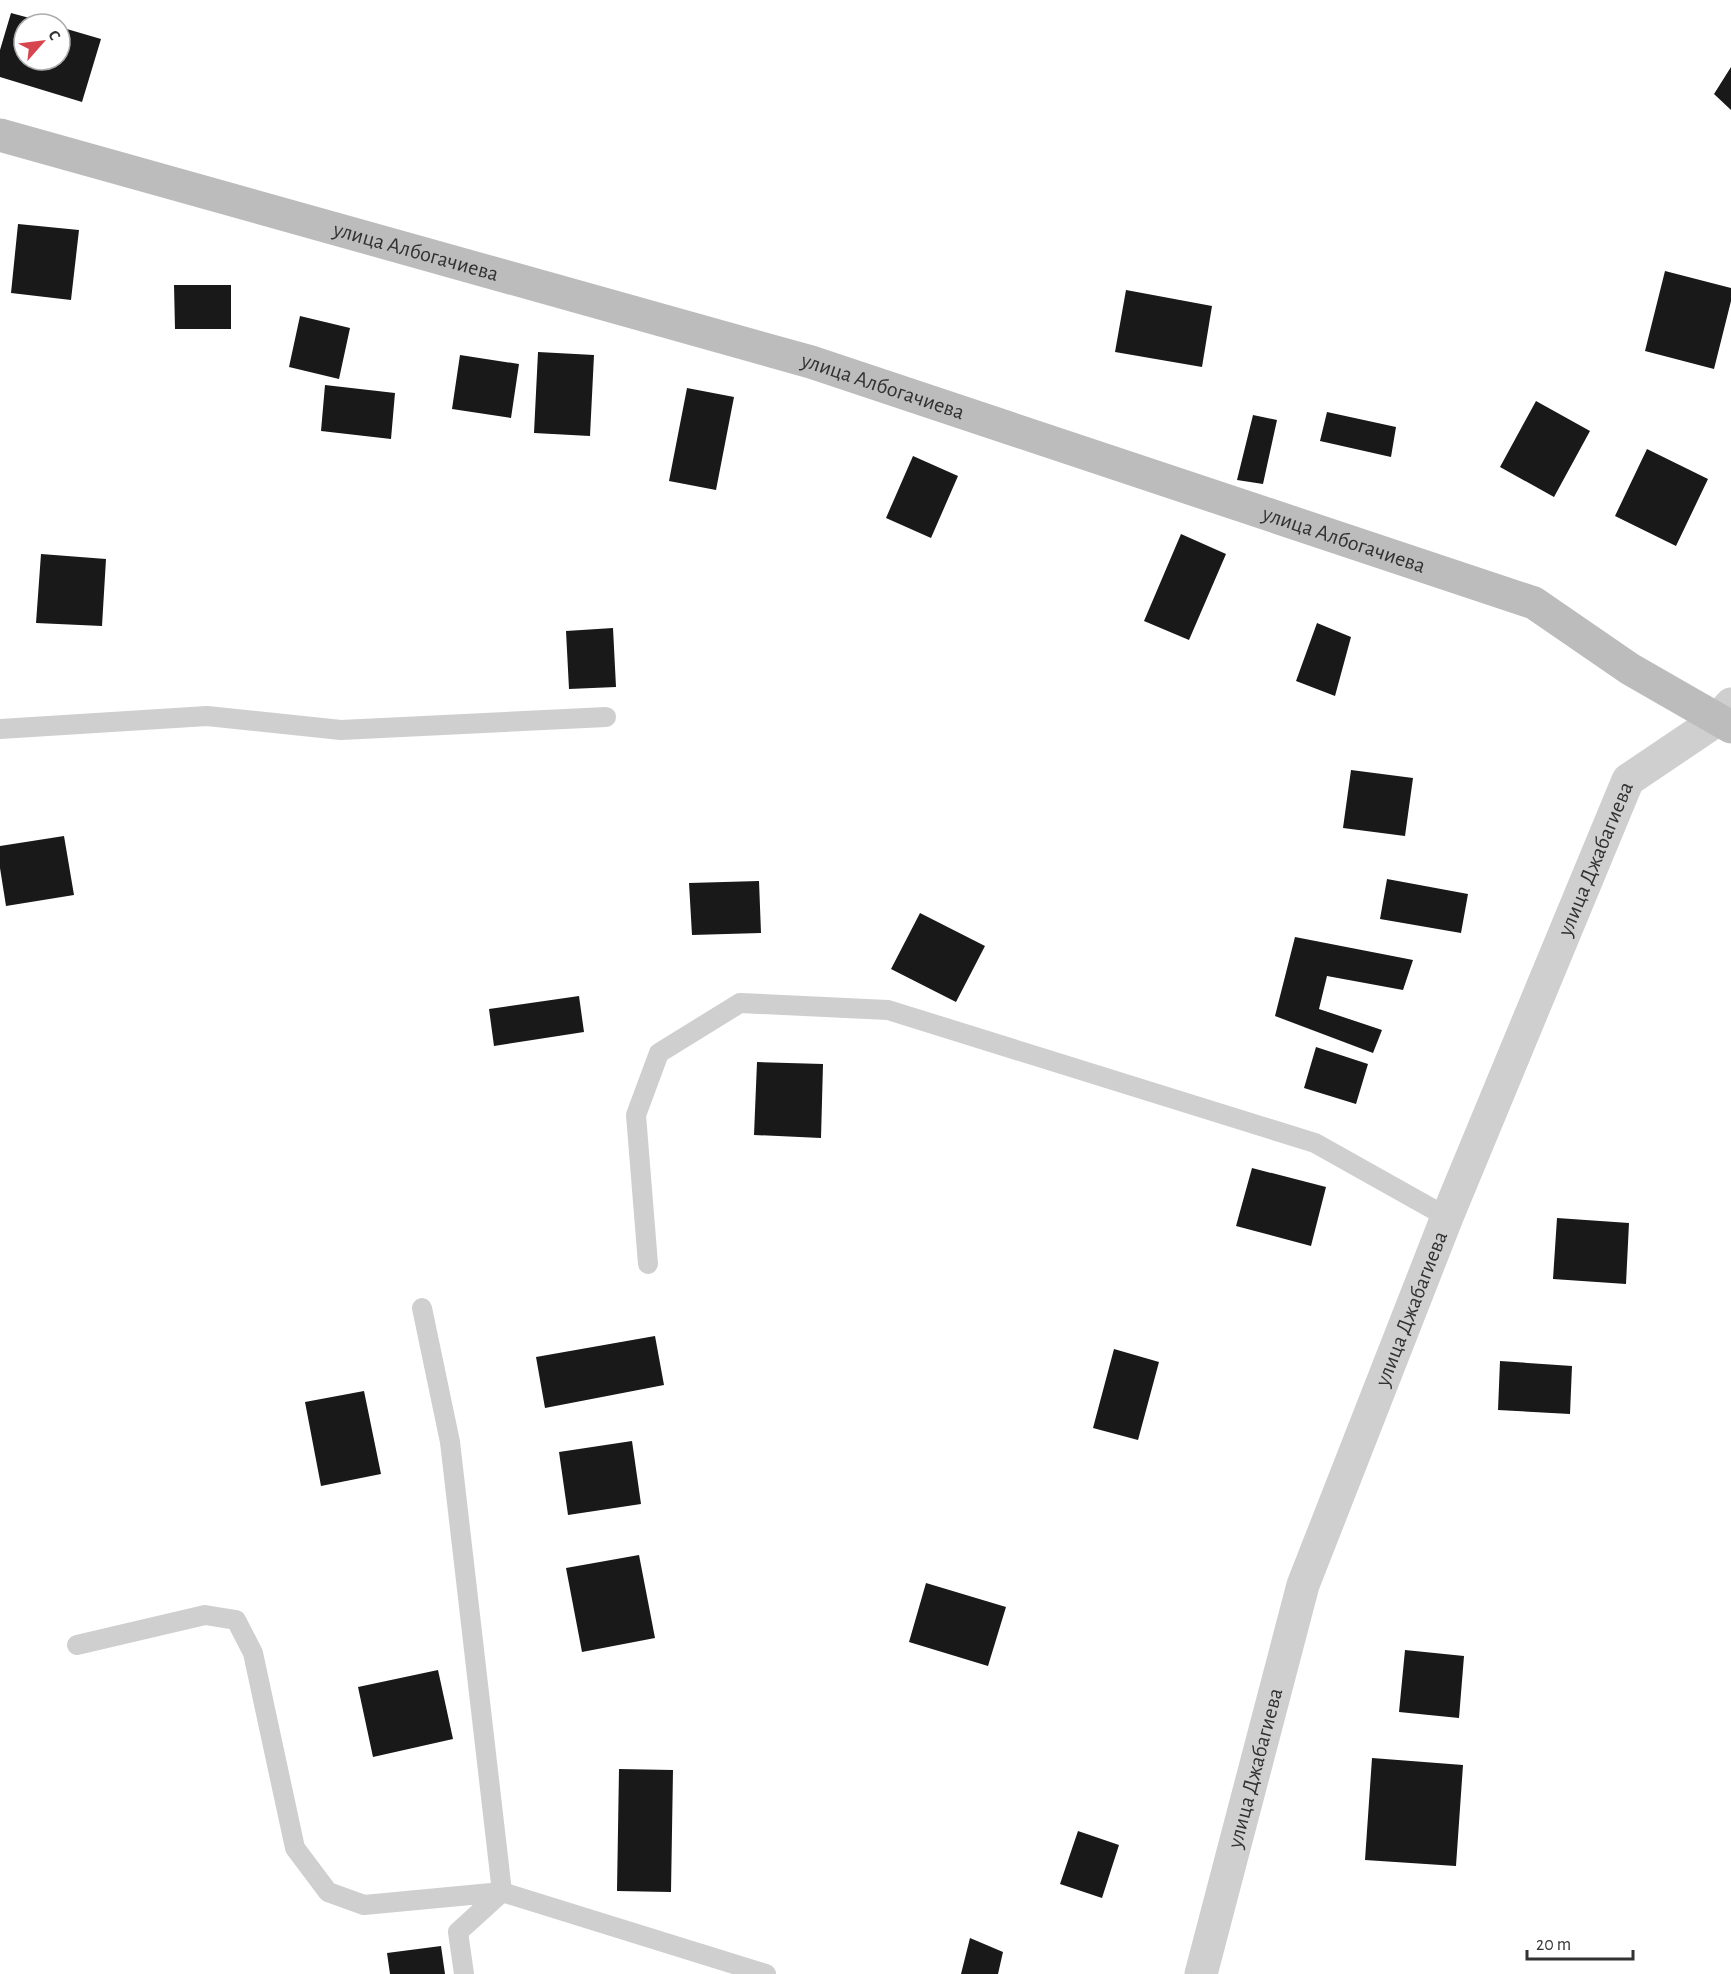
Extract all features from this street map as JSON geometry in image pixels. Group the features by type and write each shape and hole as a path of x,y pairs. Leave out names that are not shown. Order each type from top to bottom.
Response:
{"street":[{"name":"улица Албогачиева","path":"0,135 811,362 1534,603 1630,669 1726,717"},
{"name":"улица Джабагиева","path":"1201,1974 1303,1585 1447,1217 1628,780 1726,717"}],"lane":[{"path":"0,729 207,716 341,730 606,717"},
{"path":"648,1264 636,1114 659,1053 740,1003 888,1010 1316,1143 1447,1217"},
{"path":"422,1308 450,1442 502,1892"},
{"path":"77,1645 205,1615 236,1620 253,1653 295,1848 328,1892 364,1905 502,1892 766,1974"},
{"path":"464,1974 458,1932 502,1892"}],"building":[{"path":"11,13 12,72 72,72 72,31 101,39 82,102 0,77 0,50"},
{"path":"1731,67 1731,110 1714,94"},
{"path":"18,224 79,230 71,300 11,293"},
{"path":"1665,271 1731,288 1731,301 1714,369 1645,351"},
{"path":"174,285 231,285 231,329 175,329"},
{"path":"1126,290 1212,306 1202,367 1115,352"},
{"path":"300,316 350,328 339,379 289,367"},
{"path":"538,352 594,355 590,436 534,433"},
{"path":"460,355 519,364 511,418 452,409"},
{"path":"325,385 395,393 391,439 321,431"},
{"path":"687,388 734,397 716,490 669,481"},
{"path":"1536,401 1590,431 1554,497 1500,467"},
{"path":"1327,412 1396,427 1391,457 1320,441"},
{"path":"1253,415 1277,420 1263,484 1237,480"},
{"path":"1647,449 1708,479 1676,546 1615,516"},
{"path":"913,456 958,476 931,538 886,518"},
{"path":"1181,534 1226,554 1189,640 1144,621"},
{"path":"41,554 106,559 102,626 36,623"},
{"path":"1317,623 1351,637 1335,696 1296,681"},
{"path":"613,628 616,687 569,689 566,631"},
{"path":"1351,770 1413,778 1405,836 1343,828"},
{"path":"64,836 74,895 6,906 0,868 0,846"},
{"path":"1387,879 1468,894 1461,933 1380,919"},
{"path":"759,881 761,933 692,935 689,883"},
{"path":"920,913 985,946 956,1002 891,969"},
{"path":"1295,937 1413,960 1403,990 1327,976 1319,1009 1382,1030 1373,1053 1275,1016"},
{"path":"579,996 584,1032 494,1046 489,1009"},
{"path":"1316,1047 1368,1064 1356,1104 1304,1088"},
{"path":"757,1062 823,1064 821,1138 754,1135"},
{"path":"1252,1168 1326,1187 1311,1246 1236,1226"},
{"path":"1557,1218 1629,1223 1626,1284 1553,1279"},
{"path":"655,1336 664,1385 545,1408 536,1357"},
{"path":"1114,1349 1159,1362 1138,1440 1093,1428"},
{"path":"1500,1361 1572,1366 1570,1414 1498,1410"},
{"path":"364,1391 381,1474 321,1486 305,1402"},
{"path":"632,1441 641,1504 568,1515 559,1452"},
{"path":"639,1555 655,1638 582,1652 566,1568"},
{"path":"926,1583 1006,1607 988,1666 909,1642"},
{"path":"1405,1650 1464,1656 1459,1718 1399,1712"},
{"path":"438,1670 453,1739 373,1757 358,1687"},
{"path":"1372,1758 1463,1765 1456,1866 1365,1860"},
{"path":"619,1769 673,1770 671,1892 617,1891"},
{"path":"1078,1831 1119,1845 1102,1898 1060,1884"},
{"path":"970,1938 1003,1952 998,1974 961,1974"},
{"path":"441,1946 445,1974 390,1974 387,1953"}]}
